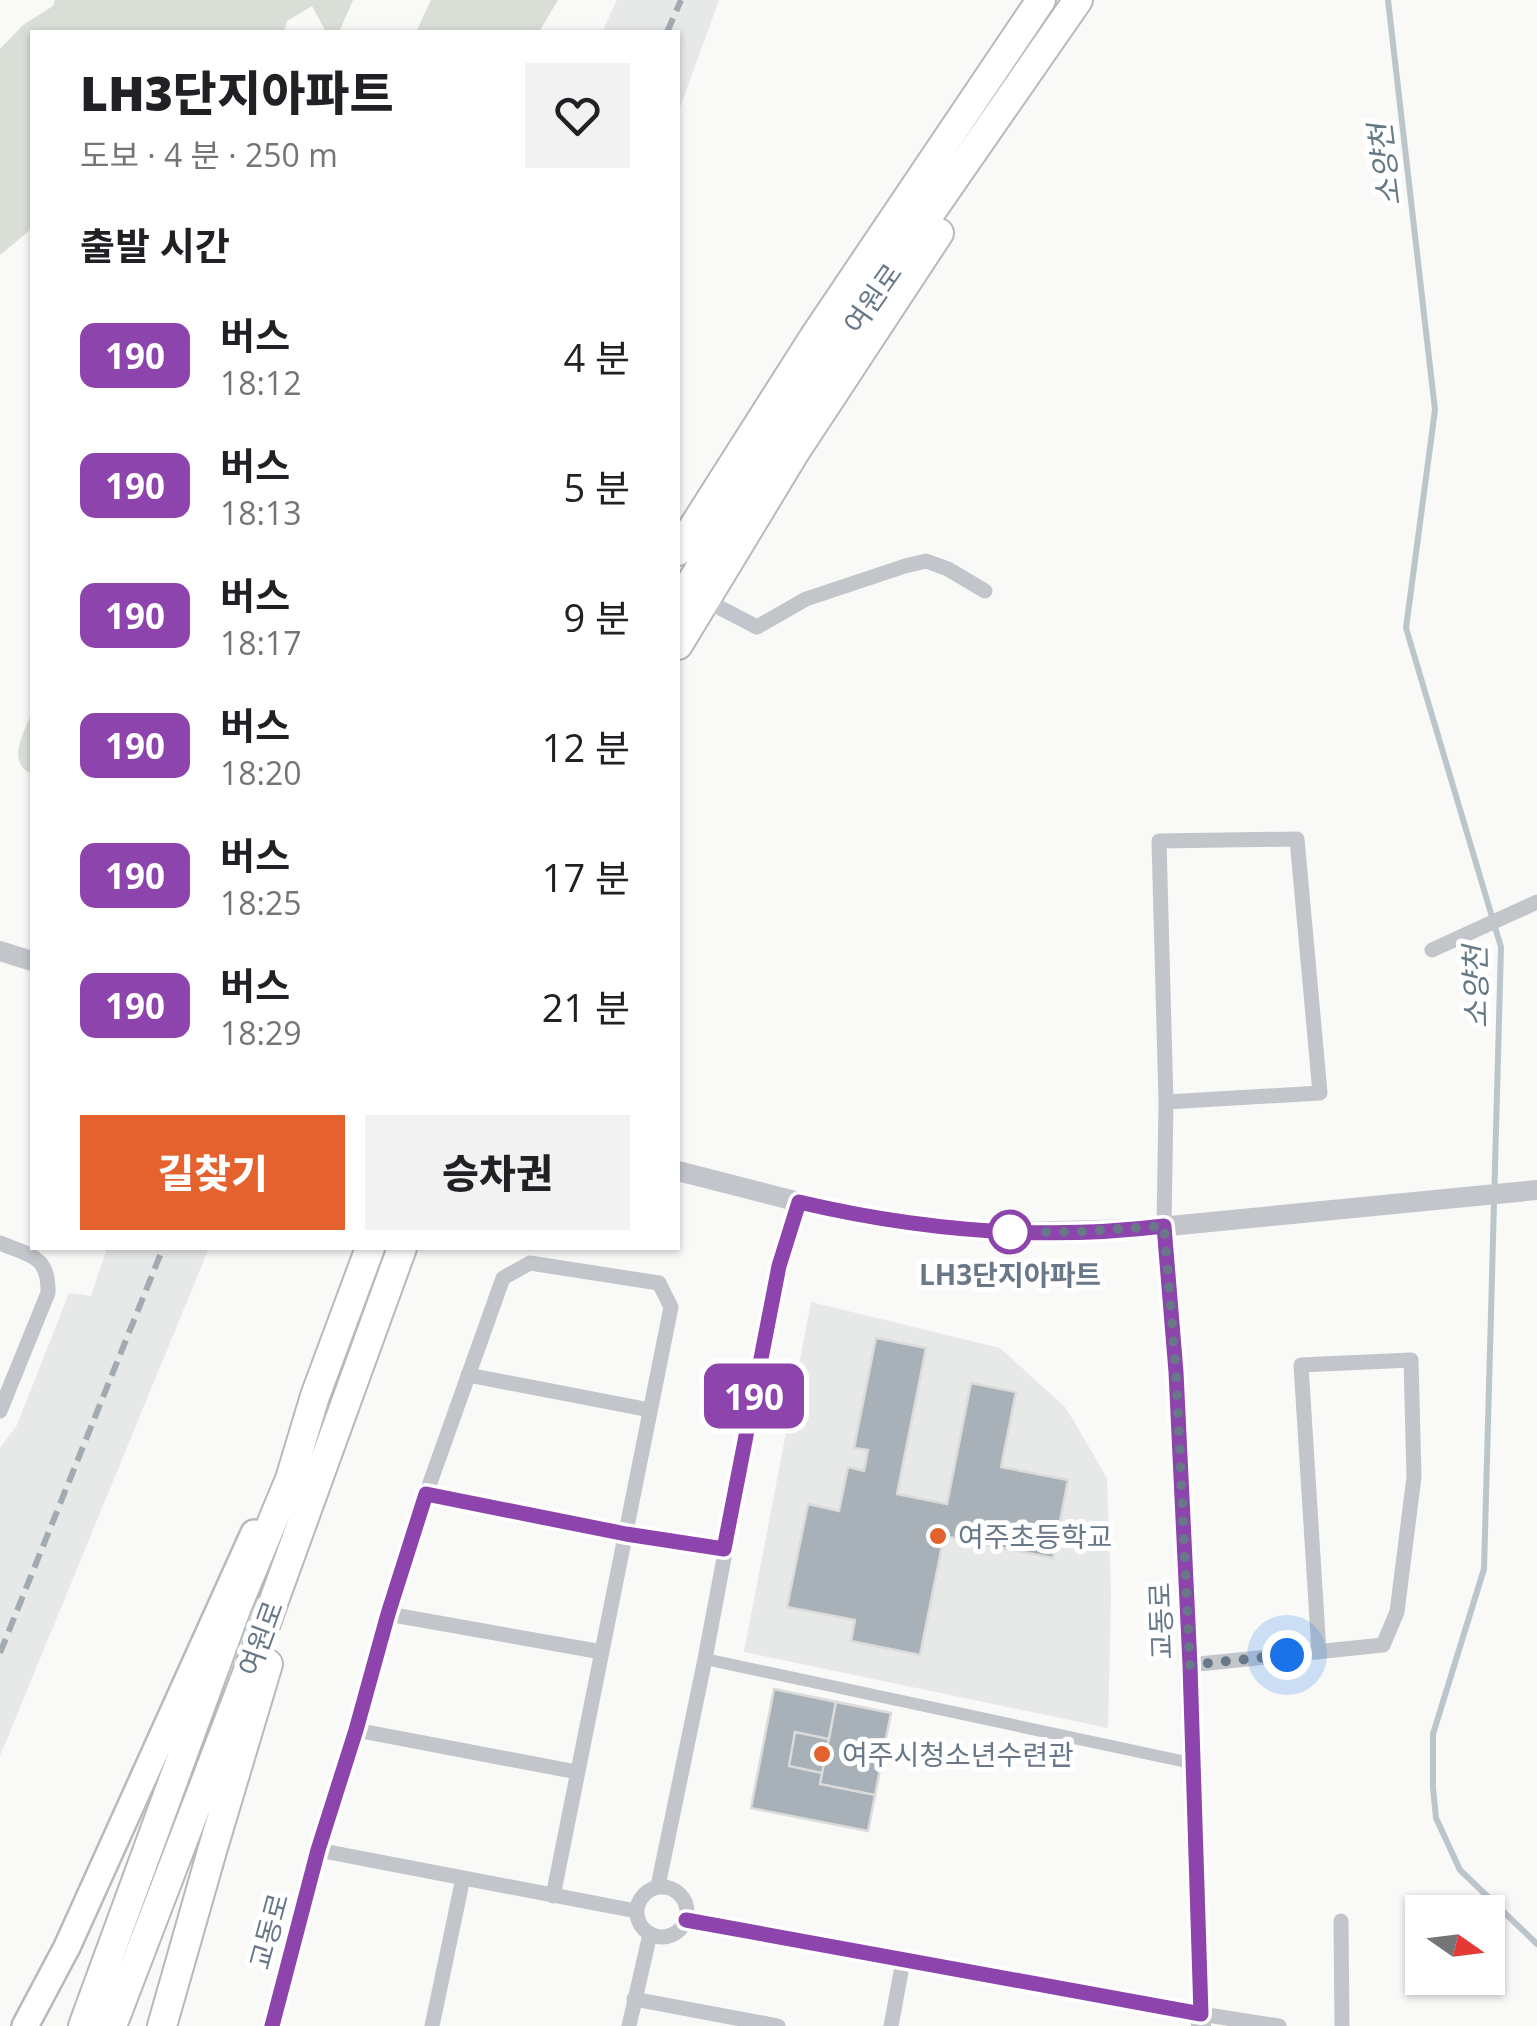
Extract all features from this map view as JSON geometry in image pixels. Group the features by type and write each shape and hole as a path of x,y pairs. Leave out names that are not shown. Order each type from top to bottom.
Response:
{"highway":[{"name":"여원로","path":"680,549 814,337 1041,0"},
{"name":"여원로","path":"680,638 691,602 818,375 1078,0"},
{"name":"여원로","path":"82,2026 238,1604 290,1479 315,1396 369,1250"},
{"name":"여원로","path":"112,2026 256,1650 401,1250"},
{"path":"162,2026 270,1660 324,1496 328,1452"}],"main road":[{"path":"26,2026 67,1947 315,1396"}],"street":[{"path":"691,602 757,627 806,599 926,561 985,591"},
{"path":"1164,1226 1166,1102 1160,841 1297,839 1320,1093 1166,1102"},
{"path":"1438,948 1537,902"},
{"path":"0,951 30,960"},
{"path":"680,1171 799,1202 893,1221 949,1228 1074,1232 1226,1222 1532,1190"},
{"path":"658,1886 779,1266 799,1202"},
{"name":"교동로","path":"1164,1226 1176,1372 1190,1665 1201,2020"},
{"path":"0,1243 37,1259 46,1267 49,1280 48,1293 0,1411"},
{"name":"교동로","path":"272,2026 318,1850 426,1494 504,1278 530,1264 658,1283 671,1307 553,1896"},
{"path":"1190,1665 1320,1652 1383,1645 1397,1612 1414,1477 1411,1360 1300,1365 1320,1652"},
{"path":"468,1376 650,1410"},
{"path":"426,1494 626,1534 724,1549"},
{"path":"388,1614 602,1652"},
{"path":"705,1659 1191,1763"},
{"path":"356,1730 578,1772"},
{"path":"318,1850 636,1911"},
{"path":"432,2026 463,1878"},
{"path":"658,1886 666,1886 682,1896 686,1904 686,1920 676,1933 662,1938 641,1927 636,1911 642,1895 658,1886"},
{"path":"686,1920 1201,2020 1280,2026"},
{"path":"1341,1921 1342,2026"},
{"path":"629,2026 650,1934"},
{"path":"891,2026 904,1961"},
{"path":"634,1999 767,2025"}],"shaded area":[{"path":"55,0 353,0 340,30 325,30 312,6 287,21 285,30 30,30 30,229 0,255 0,49 23,25 53,6"},
{"path":"431,0 558,0 540,30 417,30"},
{"path":"617,0 719,0 680,107 680,30 603,30"},
{"path":"30,717 30,773 24,769 18,754"},
{"path":"106,1250 208,1250 0,1756 0,1448 17,1425 69,1293 91,1296"},
{"name":"여주초등학교","path":"811,1302 1000,1348 1066,1408 1107,1478 1111,1594 1108,1728 744,1652"}],"building":[{"path":"876,1338 926,1348 897,1494 947,1504 971,1383 1016,1392 1001,1467 1068,1480 1053,1558 944,1536 920,1655 851,1641 855,1620 787,1607 808,1504 839,1511 848,1467 864,1471 868,1450 854,1448"},
{"path":"774,1689 836,1702 829,1739 795,1732 789,1766 822,1773 820,1784 875,1795 868,1831 751,1808"},
{"name":"여주시청소년수련관","path":"774,1689 891,1713 868,1831 751,1808"},
{"path":"836,1702 891,1713 875,1795 820,1784"}],"waterway":[{"name":"소양천","path":"1388,0 1435,410 1406,628 1501,947 1484,1569 1433,1734 1433,1788 1436,1818 1460,1870 1537,1944"}],"railway":[{"path":"668,30 681,0"},
{"path":"0,1653 162,1250"}],"bus line":[{"name":"190","path":"272,2026 318,1850 426,1494 626,1534 724,1549 779,1266 799,1202 949,1228 1074,1232 1164,1226 1176,1372 1190,1665 1201,2014 686,1920"}],"place":[{"name":"LH3단지아파트","path":"1010,1232"},
{"name":"여주초등학교","path":"938,1536"},
{"name":"여주시청소년수련관","path":"822,1754"}],"route":[{"path":"1010,1232 1164,1226 1176,1372 1190,1665 1287,1655"}]}
